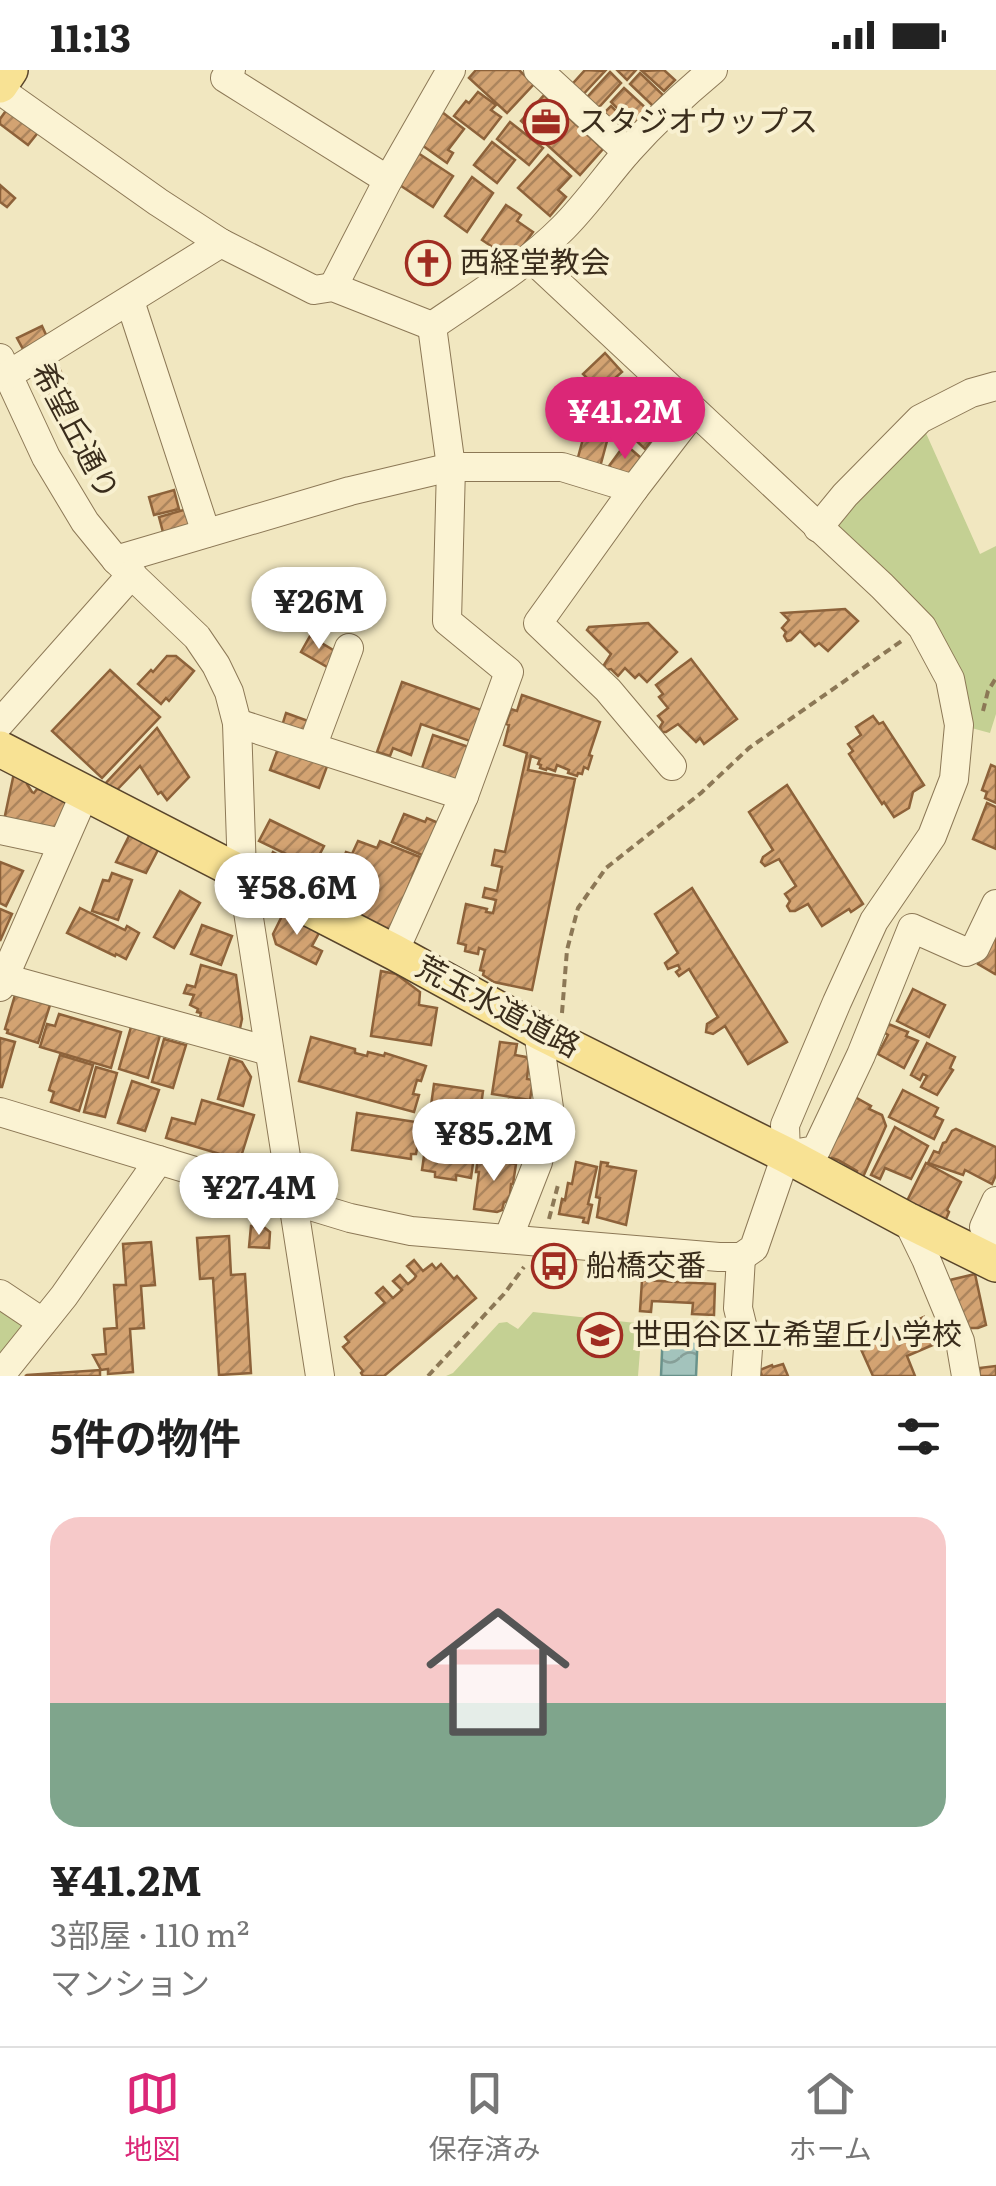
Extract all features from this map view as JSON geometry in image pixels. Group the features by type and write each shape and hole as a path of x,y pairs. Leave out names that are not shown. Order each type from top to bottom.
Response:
{"main road":[{"path":"0,87 10,70"},
{"name":"荒玉水道道路","path":"0,749 907,1220 987,1244"}],"street":[{"path":"230,70 226,78 388,180"},
{"path":"333,287 451,70"},
{"path":"538,70 627,152"},
{"path":"432,326 531,258 603,184 627,152 713,70"},
{"path":"0,87 158,202 222,242 314,290 333,287 432,326"},
{"path":"4,367 130,301 222,242"},
{"path":"0,1112 293,1203 410,1231 719,1257 741,1257 754,1248 786,1155 785,1125 874,922 932,836 954,779 959,724 950,680 922,627 882,586 531,258"},
{"path":"130,301 206,533"},
{"path":"394,952 464,796 509,672 447,621 451,466 432,326"},
{"name":"希望丘通り","path":"4,367 26,418 85,522 124,567 197,637 229,692 237,723 242,872 320,1376"},
{"path":"818,528 920,419 970,392 996,386"},
{"path":"672,766 608,690 538,624 694,411"},
{"path":"0,723 124,567 206,533 451,466 562,468 634,489"},
{"path":"312,747 350,648"},
{"path":"237,723 464,796"},
{"path":"85,793 2,982 269,1051"},
{"path":"0,830 62,843"},
{"path":"786,1155 816,1150 861,1055 912,928 966,952 975,948 996,904"},
{"path":"508,1239 538,1162 549,1108 538,1031"},
{"path":"0,1376 64,1296 158,1160"},
{"path":"987,1244 996,1201"},
{"path":"907,1220 960,1341 966,1376"},
{"path":"741,1257 738,1308 748,1349 746,1376"},
{"path":"0,1294 42,1322"}],"path":[{"path":"562,1004 567,950 578,908 606,868 701,793 749,748 922,627"},
{"path":"979,724 996,678"}],"green space":[{"path":"921,422 980,554 996,546 996,714 990,733 964,726 953,679 822,528"},
{"path":"0,1309 29,1327 0,1364"},
{"path":"533,1312 636,1323 633,1350 640,1351 638,1376 446,1376 499,1323 507,1322 518,1329"}],"water":[{"path":"663,1329 698,1331 696,1376 661,1376"}],"building":[{"path":"476,70 519,70 534,84 507,113 469,78"},
{"path":"585,70 605,71 577,101 566,91"},
{"path":"617,70 636,70 627,80"},
{"path":"664,70 675,80 664,91 642,71"},
{"path":"610,72 621,83 591,116 580,105"},
{"path":"640,73 663,95 653,106 630,84"},
{"path":"624,88 648,110 634,125 611,102"},
{"path":"478,92 496,105 491,110 501,117 484,139 454,116"},
{"path":"544,95 603,149 580,175 521,121"},
{"path":"611,106 622,117 610,130 598,119"},
{"path":"8,108 40,130 28,145 0,124"},
{"path":"442,112 464,129 448,150 453,153 447,163 419,143"},
{"path":"510,122 543,148 529,165 497,139"},
{"path":"492,142 515,160 497,183 474,165"},
{"path":"418,153 453,176 433,207 398,184"},
{"path":"548,155 571,176 558,190 566,197 550,216 518,188"},
{"path":"472,177 493,193 467,232 445,216"},
{"path":"0,185 15,198 7,207 0,202"},
{"path":"506,205 521,215 517,221 533,232 509,258 482,240"},
{"path":"42,326 47,337 23,349 17,338"},
{"path":"605,353 622,372 592,398 580,385 587,378 583,374"},
{"path":"56,361 70,392 50,401 36,370"},
{"path":"620,381 640,402 619,423 599,402"},
{"path":"658,396 675,412 645,449 626,431"},
{"path":"594,425 610,430 600,467 577,461 584,435 590,437"},
{"path":"625,444 641,458 625,479 609,466"},
{"path":"174,490 179,509 154,515 149,497"},
{"path":"187,509 192,528 164,536 159,517"},
{"path":"845,609 858,621 828,651 819,643 815,646 800,631 791,640 784,636 782,628 789,620 782,613"},
{"path":"648,623 677,652 647,682 639,674 635,678 625,668 618,676 611,669 606,670 604,665 611,654 587,630 589,627"},
{"path":"310,636 338,653 329,668 301,652"},
{"path":"167,656 176,656 194,671 169,701 166,698 161,704 138,684"},
{"path":"691,659 737,719 704,744 700,738 696,742 678,724 662,732 663,722 658,716 668,708 656,685"},
{"path":"110,670 160,717 102,778 52,731"},
{"path":"402,682 481,710 470,741 421,724 411,755 393,748 390,756 377,752"},
{"path":"522,695 600,722 588,769 584,767 582,774 568,773 569,770 557,765 555,771 540,768 540,759 531,756 528,770 575,779 532,990 494,982 480,970 485,950 479,948 478,954 465,951 466,945 458,943 466,904 493,913 496,900 483,897 485,888 497,891 502,867 492,865 495,850 505,852 527,753 504,745 511,709 517,711"},
{"path":"286,713 311,722 307,736 282,726"},
{"path":"873,716 879,724 883,722 924,785 913,792 909,808 894,817 849,754 853,751 848,744 861,735 856,727"},
{"path":"157,728 189,777 167,800 161,792 158,794 140,766 113,794 104,785"},
{"path":"433,735 472,748 459,787 421,771"},
{"path":"280,743 329,761 319,788 270,770"},
{"path":"991,765 996,767 996,803 985,798 987,792 982,790"},
{"path":"14,773 28,779 32,792 37,789 58,793 65,800 67,805 56,831 3,825"},
{"path":"787,785 863,904 822,926 808,904 790,911 785,894 796,886 779,859 765,866 761,862 773,850 749,812"},
{"path":"987,803 996,807 996,849 973,839"},
{"path":"404,814 443,825 429,858 392,842"},
{"path":"270,820 324,846 313,867 259,841"},
{"path":"131,832 160,846 146,873 116,862"},
{"path":"358,841 377,848 380,841 420,857 390,934 330,905 346,852 352,854"},
{"path":"273,852 314,875 305,895 266,868"},
{"path":"0,862 23,871 6,906 0,903"},
{"path":"112,873 132,880 118,920 92,911 103,880 109,881"},
{"path":"692,888 787,1042 748,1064 725,1026 713,1034 706,1032 707,1024 718,1017 689,969 679,976 678,965 668,969 665,963 678,953 655,914"},
{"path":"180,891 200,903 174,948 154,937"},
{"path":"80,908 139,933 126,959 67,933"},
{"path":"0,909 12,914 0,941"},
{"path":"283,914 320,931 312,946 322,951 316,964 276,944 273,934"},
{"path":"202,925 232,936 221,965 191,954"},
{"path":"996,928 996,972 995,974 978,964"},
{"path":"201,965 236,975 242,1019 239,1033 199,1021 201,1013 190,1005 194,995 184,993 187,985 195,987"},
{"path":"381,971 396,974 420,992 419,1005 437,1008 431,1045 371,1036"},
{"path":"913,989 945,1005 929,1037 897,1021"},
{"path":"15,995 50,1005 38,1043 5,1029"},
{"path":"59,1014 121,1032 111,1068 40,1047 47,1024 55,1026"},
{"path":"886,1023 918,1041 904,1068 878,1054 888,1035 882,1031"},
{"path":"131,1027 160,1035 148,1078 119,1069"},
{"path":"311,1037 355,1049 355,1053 385,1053 426,1066 413,1094 419,1095 414,1112 299,1081"},
{"path":"0,1038 15,1042 2,1087 0,1087"},
{"path":"164,1039 186,1045 173,1088 152,1082"},
{"path":"500,1042 517,1044 515,1055 529,1060 527,1079 533,1080 530,1100 492,1094"},
{"path":"927,1043 955,1057 950,1068 953,1070 937,1095 921,1087 927,1076 923,1074 920,1080 911,1075"},
{"path":"60,1055 93,1065 79,1111 51,1102 54,1092 49,1090"},
{"path":"230,1058 242,1062 251,1077 243,1106 218,1099"},
{"path":"96,1067 117,1073 105,1117 84,1112"},
{"path":"132,1081 159,1090 145,1131 118,1123"},
{"path":"434,1084 483,1091 471,1178 435,1177 435,1172 422,1170"},
{"path":"903,1090 938,1108 934,1116 943,1120 934,1139 889,1117"},
{"path":"855,1097 882,1115 886,1126 863,1177 838,1160 823,1156"},
{"path":"202,1100 254,1115 240,1160 166,1138 172,1118 195,1124"},
{"path":"509,1100 525,1102 517,1160 480,1155 488,1101 509,1104"},
{"path":"357,1113 416,1122 416,1154 411,1154 411,1159 352,1150"},
{"path":"895,1127 928,1146 911,1179 885,1168 880,1179 871,1175"},
{"path":"956,1129 996,1147 996,1175 992,1184 965,1170 963,1175 928,1163"},
{"path":"478,1158 516,1164 510,1195 502,1210 474,1209"},
{"path":"576,1162 597,1167 588,1204 592,1205 588,1223 583,1222 584,1218 559,1214 568,1183 572,1184"},
{"path":"601,1162 636,1171 626,1225 597,1217"},
{"path":"926,1163 961,1182 946,1219 907,1201"},
{"path":"251,1226 270,1232 269,1248 249,1247"},
{"path":"229,1236 231,1275 245,1274 251,1373 219,1375 213,1278 200,1279 197,1238"},
{"path":"151,1242 155,1285 141,1286 144,1328 130,1329 133,1372 108,1374 108,1369 101,1370 93,1355 106,1354 104,1329 117,1328 114,1285 126,1285 123,1244"},
{"path":"414,1260 423,1271 432,1264 436,1269 441,1264 476,1298 384,1376 363,1376 343,1347 349,1342 345,1337 385,1303 376,1293 383,1287 393,1298 402,1290 393,1281 400,1275 408,1284 414,1279 416,1276 407,1266"},
{"path":"975,1274 986,1325 966,1328 950,1280"},
{"path":"642,1280 715,1284 714,1315 692,1314 693,1303 652,1301 651,1312 640,1311"},
{"path":"924,1317 935,1344 907,1356 915,1376 873,1376 859,1345"},
{"path":"783,1364 788,1376 762,1376 760,1370"},
{"path":"996,1366 996,1376 980,1376 979,1368"},
{"path":"100,1370 100,1376 25,1376 27,1375"}],"place":[{"name":"スタジオウップス","path":"546,122"},
{"name":"西経堂教会","path":"428,263"},
{"name":"船橋交番","path":"554,1266"},
{"name":"世田谷区立希望丘小学校","path":"600,1335"}]}
